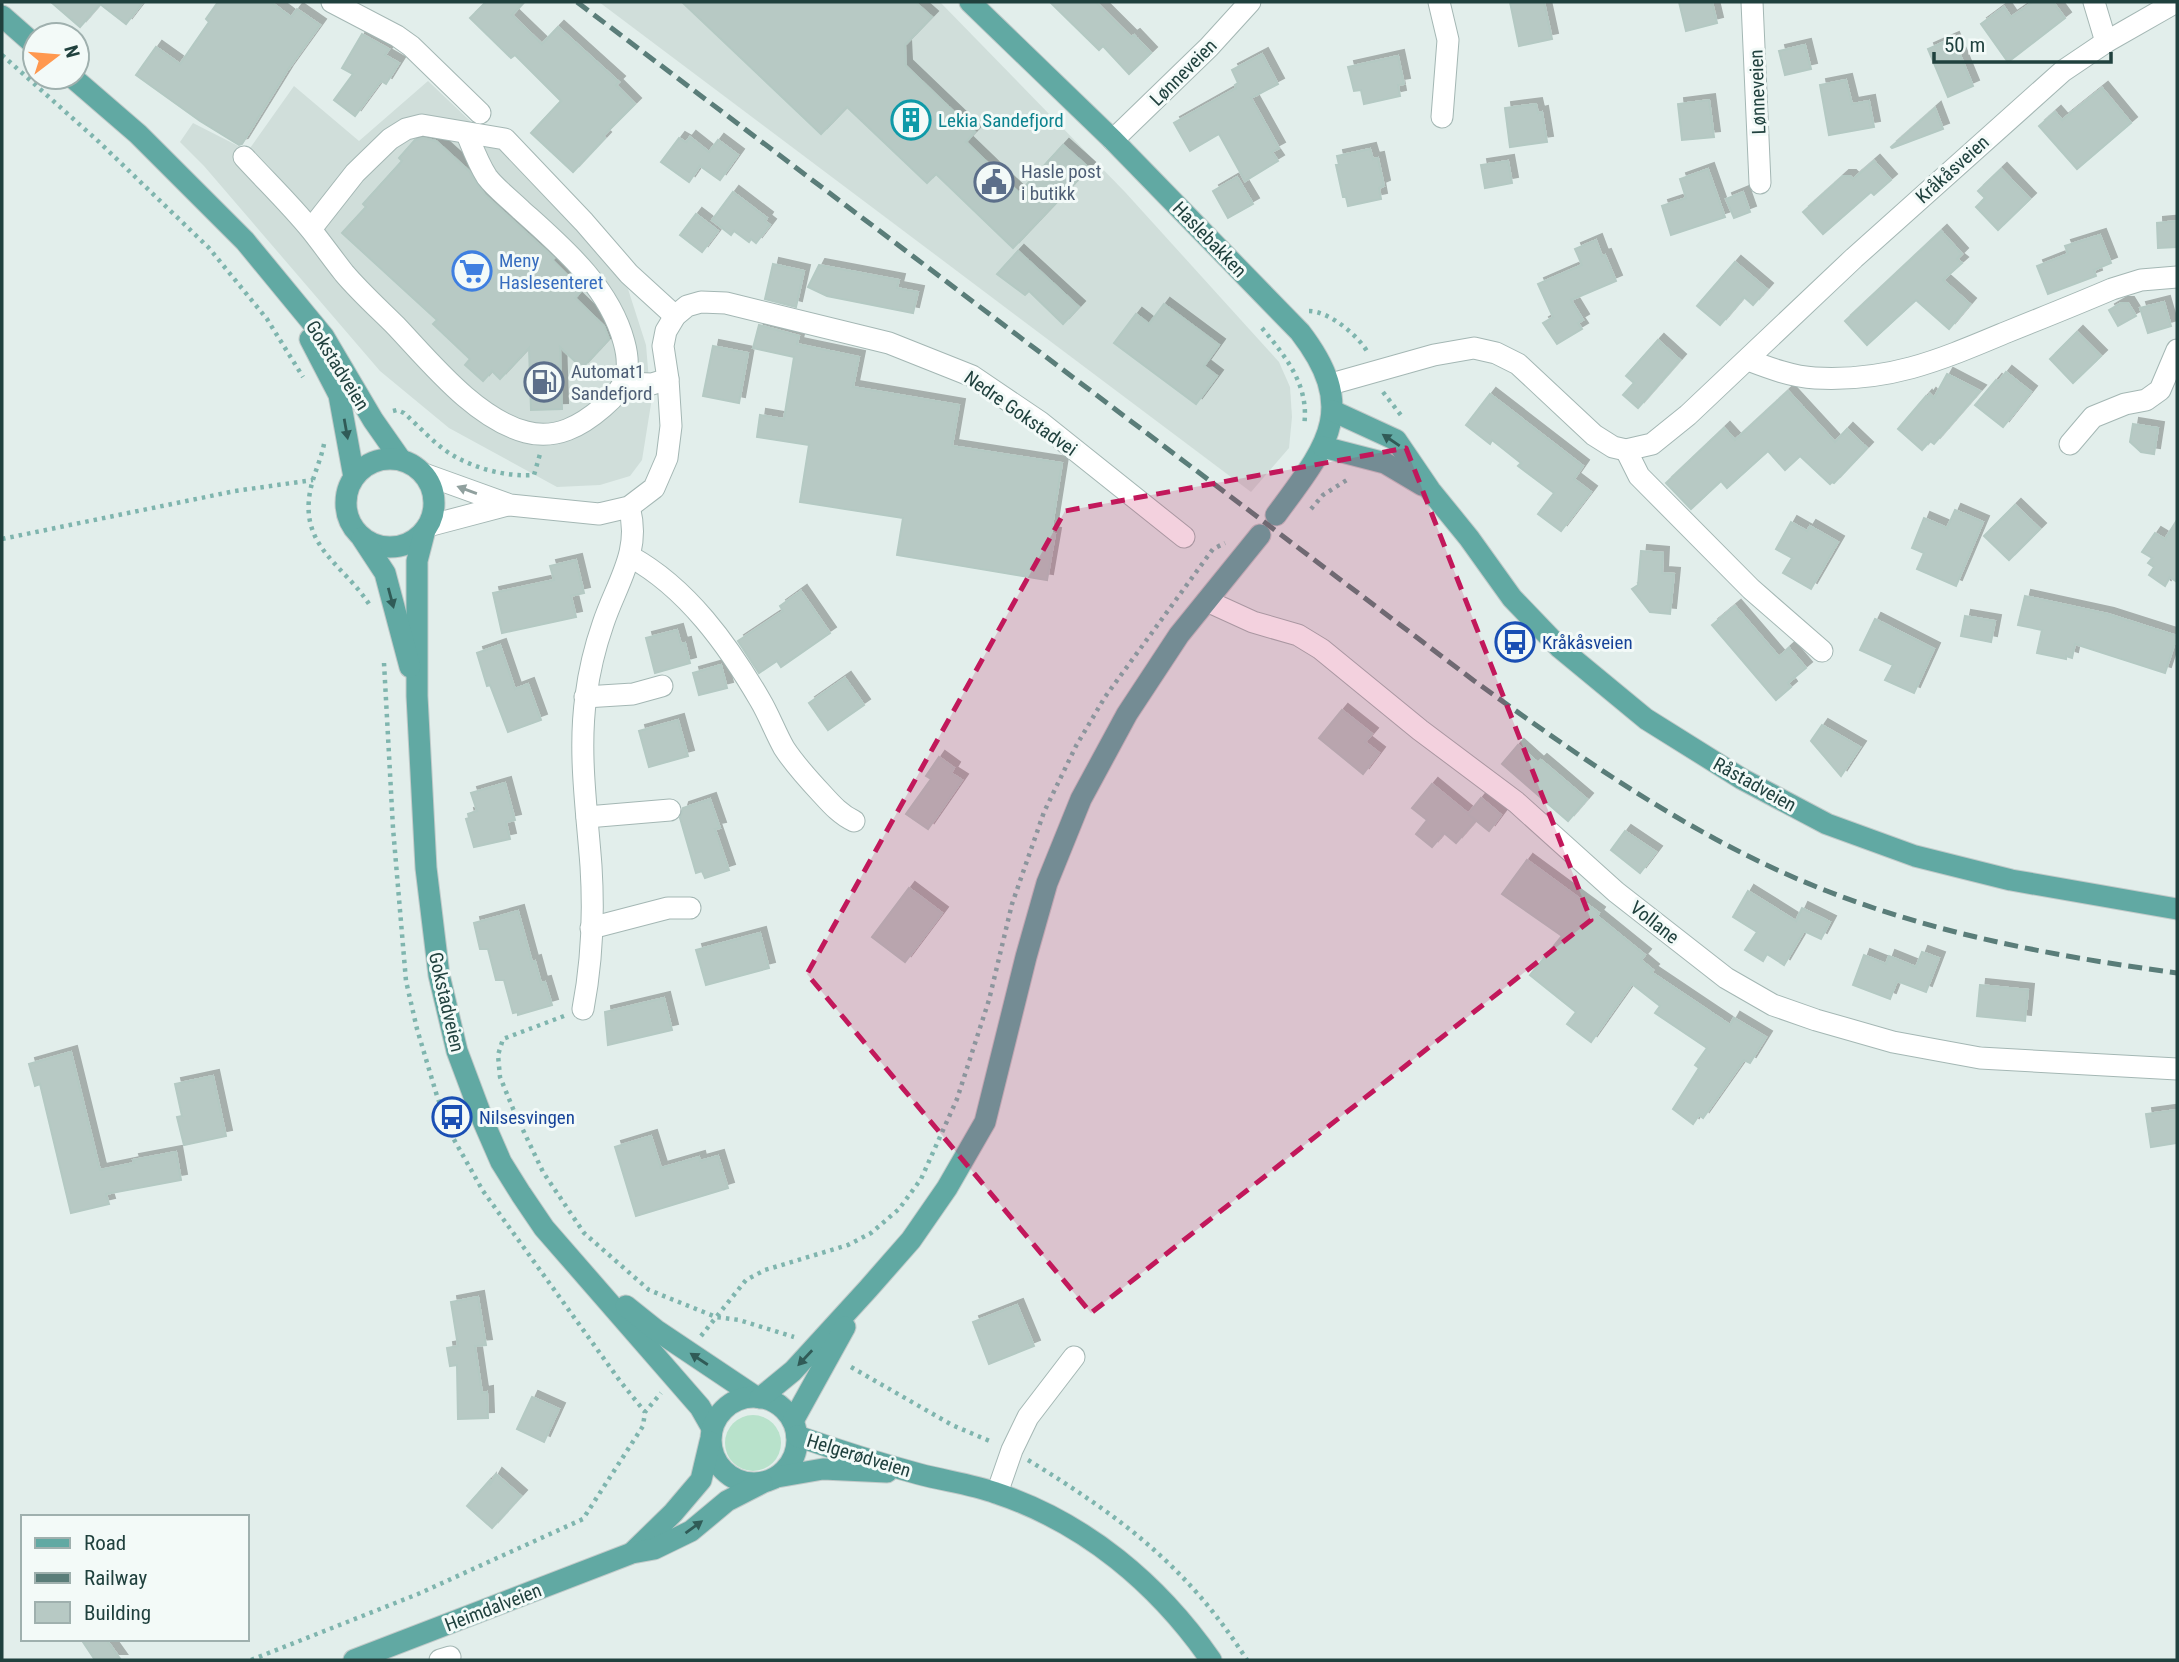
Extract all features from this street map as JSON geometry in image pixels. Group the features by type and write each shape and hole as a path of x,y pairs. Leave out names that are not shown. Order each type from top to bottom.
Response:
{"main road":[{"name":"Haslebakken","path":"970,2 1113,140 1300,332 1318,355 1331,384 1333,411 1317,459 1276,515"},
{"path":"2,16 21,32"},
{"name":"Gokstadveien","path":"88,91 156,152 245,241 324,337 373,420 401,460"},
{"name":"Gokstadveien","path":"245,241 313,344 339,395 354,477"},
{"name":"Råstadveien","path":"1333,411 1396,440 1430,490 1512,598 1560,648 1646,719 1742,779 1828,824 1915,856 2011,880 2177,909"},
{"name":"Råstadveien","path":"1323,447 1385,463 1430,490"},
{"path":"388,458 401,460 424,474 431,486 433,515 426,528 414,540 399,546 386,547 373,544 353,527 347,515 348,489 363,468 374,461 388,458"},
{"name":"Gokstadveien","path":"426,528 417,561 417,696 426,855 433,936 448,1019 457,1051 469,1087 501,1162 544,1228 700,1407 711,1435"},
{"path":"868,1289 814,1381 795,1429 796,1451 789,1466 769,1480 746,1483 730,1477 720,1468 713,1456 711,1435 718,1416 727,1406 741,1399 758,1397 793,1371 868,1289 911,1240 947,1188 985,1122 1047,883 1081,799 1127,713 1179,635 1207,601 1226,564 1260,535"},
{"name":"Gokstadveien","path":"362,537 385,573 417,696"},
{"name":"Gokstadveien","path":"583,1272 656,1330 758,1397"},
{"path":"758,1397 784,1409 795,1429"},
{"name":"Helgerødveien","path":"795,1429 920,1474 997,1493 1081,1532 1139,1576 1168,1605 1211,1660"},
{"name":"Heimdalveien","path":"632,1553 673,1513 701,1480 711,1435"},
{"name":"Helgerødveien","path":"769,1480 823,1469 920,1474"},
{"name":"Heimdalveien","path":"354,1660 632,1553 654,1549 691,1531 727,1501 769,1480"}],"street":[{"path":"332,2 411,46 480,113"},
{"name":"Lønneveien","path":"1113,140 1209,47 1250,2"},
{"path":"1439,2 1448,40 1443,117"},
{"name":"Lønneveien","path":"1752,2 1760,183"},
{"path":"2094,2 2106,42"},
{"name":"Kråkåsveien","path":"1626,450 1652,444 1688,415 1854,258 2063,71 2106,42 2176,2"},
{"path":"311,229 355,173 390,139 405,129 422,125 505,139 629,274 675,316 666,331 663,346 671,426 667,458 654,488 644,498 629,507 599,514 510,505 424,474"},
{"path":"244,157 311,229 345,274 450,382 485,411 525,432 546,435 560,433 587,420 618,393 625,383 628,365 625,343 617,320 596,286 576,261 489,180 477,161 467,134"},
{"path":"1748,360 1775,370 1812,378 1864,378 1896,373 1934,363 2112,289 2141,280 2177,276"},
{"name":"Nedre Gokstadvei","path":"675,316 694,304 726,303 889,342 972,376 1040,422 1184,537"},
{"path":"1331,384 1434,355 1474,348 1496,353 1518,365 1594,435 1613,447 1626,450 1639,476 1751,589 1822,651"},
{"path":"2070,444 2093,417 2125,404 2146,400 2161,390 2177,350"},
{"path":"625,383 652,384 668,379"},
{"path":"426,528 510,505"},
{"path":"583,1009 591,966 591,869 584,734 585,697 603,622 631,557 633,521 629,507"},
{"path":"631,557 649,567 682,596 714,631 756,694 784,747 801,772 836,809 855,821"},
{"name":"Vollane","path":"1207,601 1253,622 1298,635 1321,649 1420,730 1516,802 1616,892 1726,978 1773,1005 1893,1042 1980,1058 2177,1069"},
{"path":"585,697 633,694 662,687"},
{"path":"587,817 670,810"},
{"path":"591,928 668,908 690,908"},
{"path":"997,1493 1012,1450 1028,1417 1074,1357"}],"path":[{"path":"2,55 98,141 209,248 267,319 303,378"},
{"path":"1301,313 1311,310 1325,315 1357,337 1368,354"},
{"path":"1272,340 1295,371 1302,388 1305,404 1303,430"},
{"path":"385,413 397,410 404,413 453,455 481,468 518,476 534,475 546,435"},
{"path":"1307,512 1322,495 1347,478 1360,477"},
{"path":"2,539 235,491 313,480"},
{"path":"1184,537 1226,564"},
{"path":"699,1339 746,1280 765,1270 848,1245 871,1233 899,1209 921,1179 961,1087 989,1000 1012,904 1044,812 1076,746 1105,696 1166,610 1217,546 1234,539"},
{"path":"583,1009 503,1039 498,1055 500,1077 543,1172 584,1233 649,1290 716,1317 739,1320 794,1337"},
{"path":"620,1381 645,1412"},
{"path":"251,1660 430,1589 583,1519 643,1426 645,1412 666,1388"}],"highlighted area":[{"path":"1406,448 1591,920 1091,1313 807,974 1065,511"}],"shaded area":[{"path":"599,2 940,2 1125,192 1279,362 1290,387 1292,417 1289,448 1251,492"},
{"path":"428,81 564,210 628,289 646,345 651,404 642,460 630,476 600,485 557,487 449,428 380,371 204,166 180,142 193,123 248,151 294,86 359,141"}],"green space":[{"path":"747,1415 759,1415 773,1423 781,1437 779,1454 773,1463 759,1471 747,1471 730,1459 725,1449 725,1437 737,1420"}],"building":[{"path":"51,2 143,2 126,24 100,4 85,21 73,21"},
{"path":"218,2 271,2 291,17 297,9 320,25 239,145 136,75 156,47 180,64 209,22 206,19"},
{"path":"486,2 524,2 512,15 542,44 558,27 619,82 616,85 635,104 573,172 531,133 561,101 515,55 511,58 470,18"},
{"name":"Lekia Sandefjord","path":"682,2 915,2 932,17 905,45 906,66 975,132 966,142 1019,193 1063,145 1089,168 1013,248 936,174 927,183 847,107 821,134"},
{"path":"1050,2 1096,2 1151,53 1129,74 1103,46 1099,50"},
{"path":"1510,2 1544,2 1552,39 1519,46"},
{"path":"1679,2 1712,2 1717,23 1686,31"},
{"path":"2033,2 2053,2 2065,18 2008,62 1981,24 2004,7 2011,17"},
{"path":"362,34 389,49 385,55 399,63 386,84 381,81 355,116 334,100 353,74 342,68"},
{"path":"1953,38 1973,86 1948,97 1928,49"},
{"path":"1805,45 1811,69 1785,75 1779,51"},
{"path":"1262,54 1278,84 1251,98 1279,148 1272,152 1278,161 1245,181 1219,134 1190,151 1174,123 1236,88 1238,83 1232,70"},
{"path":"1398,56 1404,84 1398,85 1400,96 1364,104 1361,90 1354,91 1348,67"},
{"path":"1846,80 1852,104 1869,101 1874,127 1829,135 1820,85"},
{"path":"2102,88 2131,123 2077,169 2039,126 2055,112 2062,120"},
{"path":"1709,100 1714,137 1682,140 1678,104"},
{"path":"1536,104 1538,113 1542,112 1547,142 1510,147 1505,108"},
{"path":"1935,108 1943,129 1891,147"},
{"path":"690,137 709,152 718,140 738,155 720,180 700,166 689,182 661,162 679,138 686,142"},
{"path":"423,138 436,141 469,171 485,195 554,258 552,260 582,290 575,298 604,326 609,339 582,368 560,347 562,409 531,410 529,348 500,379 492,371 483,381 465,365 470,359 433,324 437,320 342,233 366,207 363,204 402,161 399,158 415,140"},
{"path":"1370,149 1373,159 1378,158 1384,186 1379,188 1381,199 1348,206 1346,197 1343,197 1336,165 1339,165 1337,156"},
{"path":"1508,161 1512,183 1485,188 1481,165"},
{"path":"1874,161 1891,180 1874,195 1871,192 1823,234 1803,212 1843,176 1853,179"},
{"path":"1708,169 1725,217 1671,235 1662,206 1686,198 1680,179"},
{"path":"2001,169 2030,199 1998,230 1976,207 1985,198 1978,191"},
{"path":"1237,177 1253,204 1228,218 1213,191"},
{"path":"733,192 767,218 765,221 770,225 756,243 751,239 749,242 734,231 731,235 712,220"},
{"path":"1743,192 1750,212 1734,218 1726,199"},
{"path":"696,214 718,231 702,252 680,235"},
{"path":"2177,221 2177,247 2158,248 2157,223"},
{"path":"1941,231 1962,254 1957,259 1962,263 1943,280 1970,304 1949,329 1916,300 1867,345 1845,321"},
{"path":"2100,235 2111,263 2094,270 2096,276 2048,294 2037,266 2068,254 2065,246"},
{"path":"1596,240 1616,281 1571,300 1583,320 1578,323 1582,329 1557,344 1543,323 1553,317 1538,284 1582,265 1575,249"},
{"path":"1018,251 1079,307 1063,324 1029,291 1025,295 997,274"},
{"path":"1735,262 1767,289 1753,305 1744,297 1720,325 1697,306"},
{"path":"773,264 804,271 796,307 765,299"},
{"path":"819,265 899,280 897,288 918,292 913,313 827,296 808,287"},
{"path":"2164,302 2171,326 2148,333 2140,308"},
{"path":"2121,303 2128,303 2136,316 2118,326 2109,310"},
{"path":"1164,304 1219,345 1204,366 1217,376 1196,404 1114,343 1136,314 1149,324"},
{"path":"759,325 799,336 797,344 859,357 853,387 959,405 952,446 1062,463 1047,580 897,555 903,518 800,502 809,445 757,437 760,415 784,419 794,357 753,348"},
{"path":"2077,332 2101,356 2073,383 2050,359"},
{"path":"1658,340 1680,360 1638,408 1623,395 1634,383 1626,376"},
{"path":"713,346 748,353 739,403 703,396"},
{"path":"2006,372 2031,392 2003,427 1975,405"},
{"path":"1947,374 1980,391 1934,444 1930,441 1922,450 1898,429 1926,396 1927,398 1930,394 1934,398"},
{"path":"1788,391 1835,442 1847,429 1867,448 1834,483 1830,484 1800,456 1785,470 1768,451 1727,488 1721,481 1691,509 1666,483 1724,428 1735,440"},
{"path":"1490,394 1583,466 1574,479 1591,492 1561,531 1538,514 1554,493 1518,466 1521,463 1492,440 1490,444 1466,425"},
{"path":"2133,424 2158,428 2154,454 2141,452 2130,442"},
{"path":"2015,505 2040,529 2009,560 1984,536"},
{"path":"1955,510 1983,522 1956,586 1917,569 1924,553 1912,548 1924,518 1947,528"},
{"path":"2177,520 2177,582 2170,577 2165,586 2149,575 2154,567 2148,563 2152,558 2142,552 2155,533 2165,539"},
{"path":"1791,522 1807,531 1810,526 1838,542 1811,589 1783,573 1792,558 1776,549"},
{"path":"1641,551 1663,553 1662,573 1674,574 1670,614 1650,612 1632,589 1638,585"},
{"path":"576,560 584,593 571,596 576,617 502,633 493,593 554,580 550,566"},
{"path":"801,591 830,633 781,667 777,661 759,673 738,641 783,611 780,606"},
{"path":"2025,596 2108,614 2177,636 2165,673 2075,644 2072,658 2037,653 2042,630 2018,625"},
{"path":"1735,606 1779,657 1789,648 1806,668 1788,683 1791,687 1776,700 1712,625"},
{"path":"1965,616 1995,621 1991,642 1961,636"},
{"path":"1875,619 1934,649 1914,693 1885,680 1893,665 1860,650"},
{"path":"677,630 681,644 685,643 690,663 655,673 646,638"},
{"path":"500,645 515,689 528,684 541,720 508,732 490,685 487,686 477,653"},
{"path":"721,665 727,688 699,695 693,673"},
{"path":"845,678 864,705 828,730 809,703"},
{"path":"1342,710 1372,734 1365,742 1379,753 1363,774 1319,738"},
{"path":"678,720 688,756 649,767 639,731"},
{"path":"1822,725 1860,747 1841,776 1811,741"},
{"path":"1518,745 1538,763 1541,760 1587,799 1568,821 1502,764"},
{"path":"939,757 954,768 951,773 962,780 928,829 906,814 931,779 926,776"},
{"path":"505,783 515,820 506,822 510,839 474,847 466,819 469,818 468,814 477,811 471,793"},
{"path":"1432,784 1476,820 1456,843 1444,833 1432,847 1416,834 1427,820 1412,808"},
{"path":"1481,798 1501,815 1489,831 1468,814"},
{"path":"710,799 720,828 715,829 729,870 705,878 702,871 696,873 680,818 683,808"},
{"path":"1625,831 1656,852 1640,873 1611,850"},
{"path":"1527,860 1599,913 1597,916 1645,955 1641,960 1653,970 1651,972 1730,1025 1734,1018 1766,1037 1750,1063 1744,1060 1703,1118 1699,1115 1693,1124 1673,1109 1699,1068 1695,1065 1707,1048 1655,1013 1660,1006 1632,984 1591,1042 1567,1024 1576,1012 1530,975 1562,936 1502,894"},
{"path":"909,888 942,913 905,962 872,937"},
{"path":"1748,891 1796,921 1802,908 1830,922 1821,939 1804,931 1784,965 1767,954 1763,961 1745,950 1757,932 1733,917"},
{"path":"518,911 532,962 535,961 541,983 545,982 552,1005 518,1015 518,1012 513,1013 504,980 496,980 488,949 480,949 474,923"},
{"path":"760,933 769,968 706,985 696,950"},
{"path":"1922,952 1939,958 1926,992 1897,981 1890,999 1853,985 1864,955 1886,964 1889,956 1916,967"},
{"path":"1980,985 2028,990 2025,1021 1977,1016"},
{"path":"664,998 672,1030 608,1045 605,1012"},
{"path":"71,1052 100,1170 134,1163 133,1160 176,1152 181,1180 106,1194 109,1204 71,1213 40,1084 35,1086 29,1064"},
{"path":"213,1076 226,1136 184,1145 177,1117 182,1116 175,1084"},
{"path":"2177,1110 2177,1143 2151,1147 2146,1114"},
{"path":"651,1136 661,1168 699,1157 700,1161 718,1156 728,1188 636,1216 615,1147"},
{"path":"478,1297 486,1345 475,1346 482,1393 487,1392 488,1418 458,1419 457,1365 450,1366 447,1348 458,1346 451,1302"},
{"path":"1017,1305 1034,1346 989,1364 973,1322"},
{"path":"532,1397 559,1409 544,1442 517,1429"},
{"path":"496,1474 521,1496 492,1528 467,1506 490,1480 490,1485"},
{"path":"82,1641 107,1641 121,1660 95,1660"}],"railway":[{"path":"577,2 1473,680 1600,769 1688,824 1779,871 1827,891 1912,920 2044,952 2177,973"}],"place":[{"name":"Lekia Sandefjord","path":"911,120"},
{"name":"Hasle post i butikk","path":"994,182"},
{"name":"Meny Haslesenteret","path":"472,271"},
{"name":"Automat1 Sandefjord","path":"544,382"},
{"name":"Kråkåsveien","path":"1515,642"},
{"name":"Nilsesvingen","path":"452,1117"}]}
